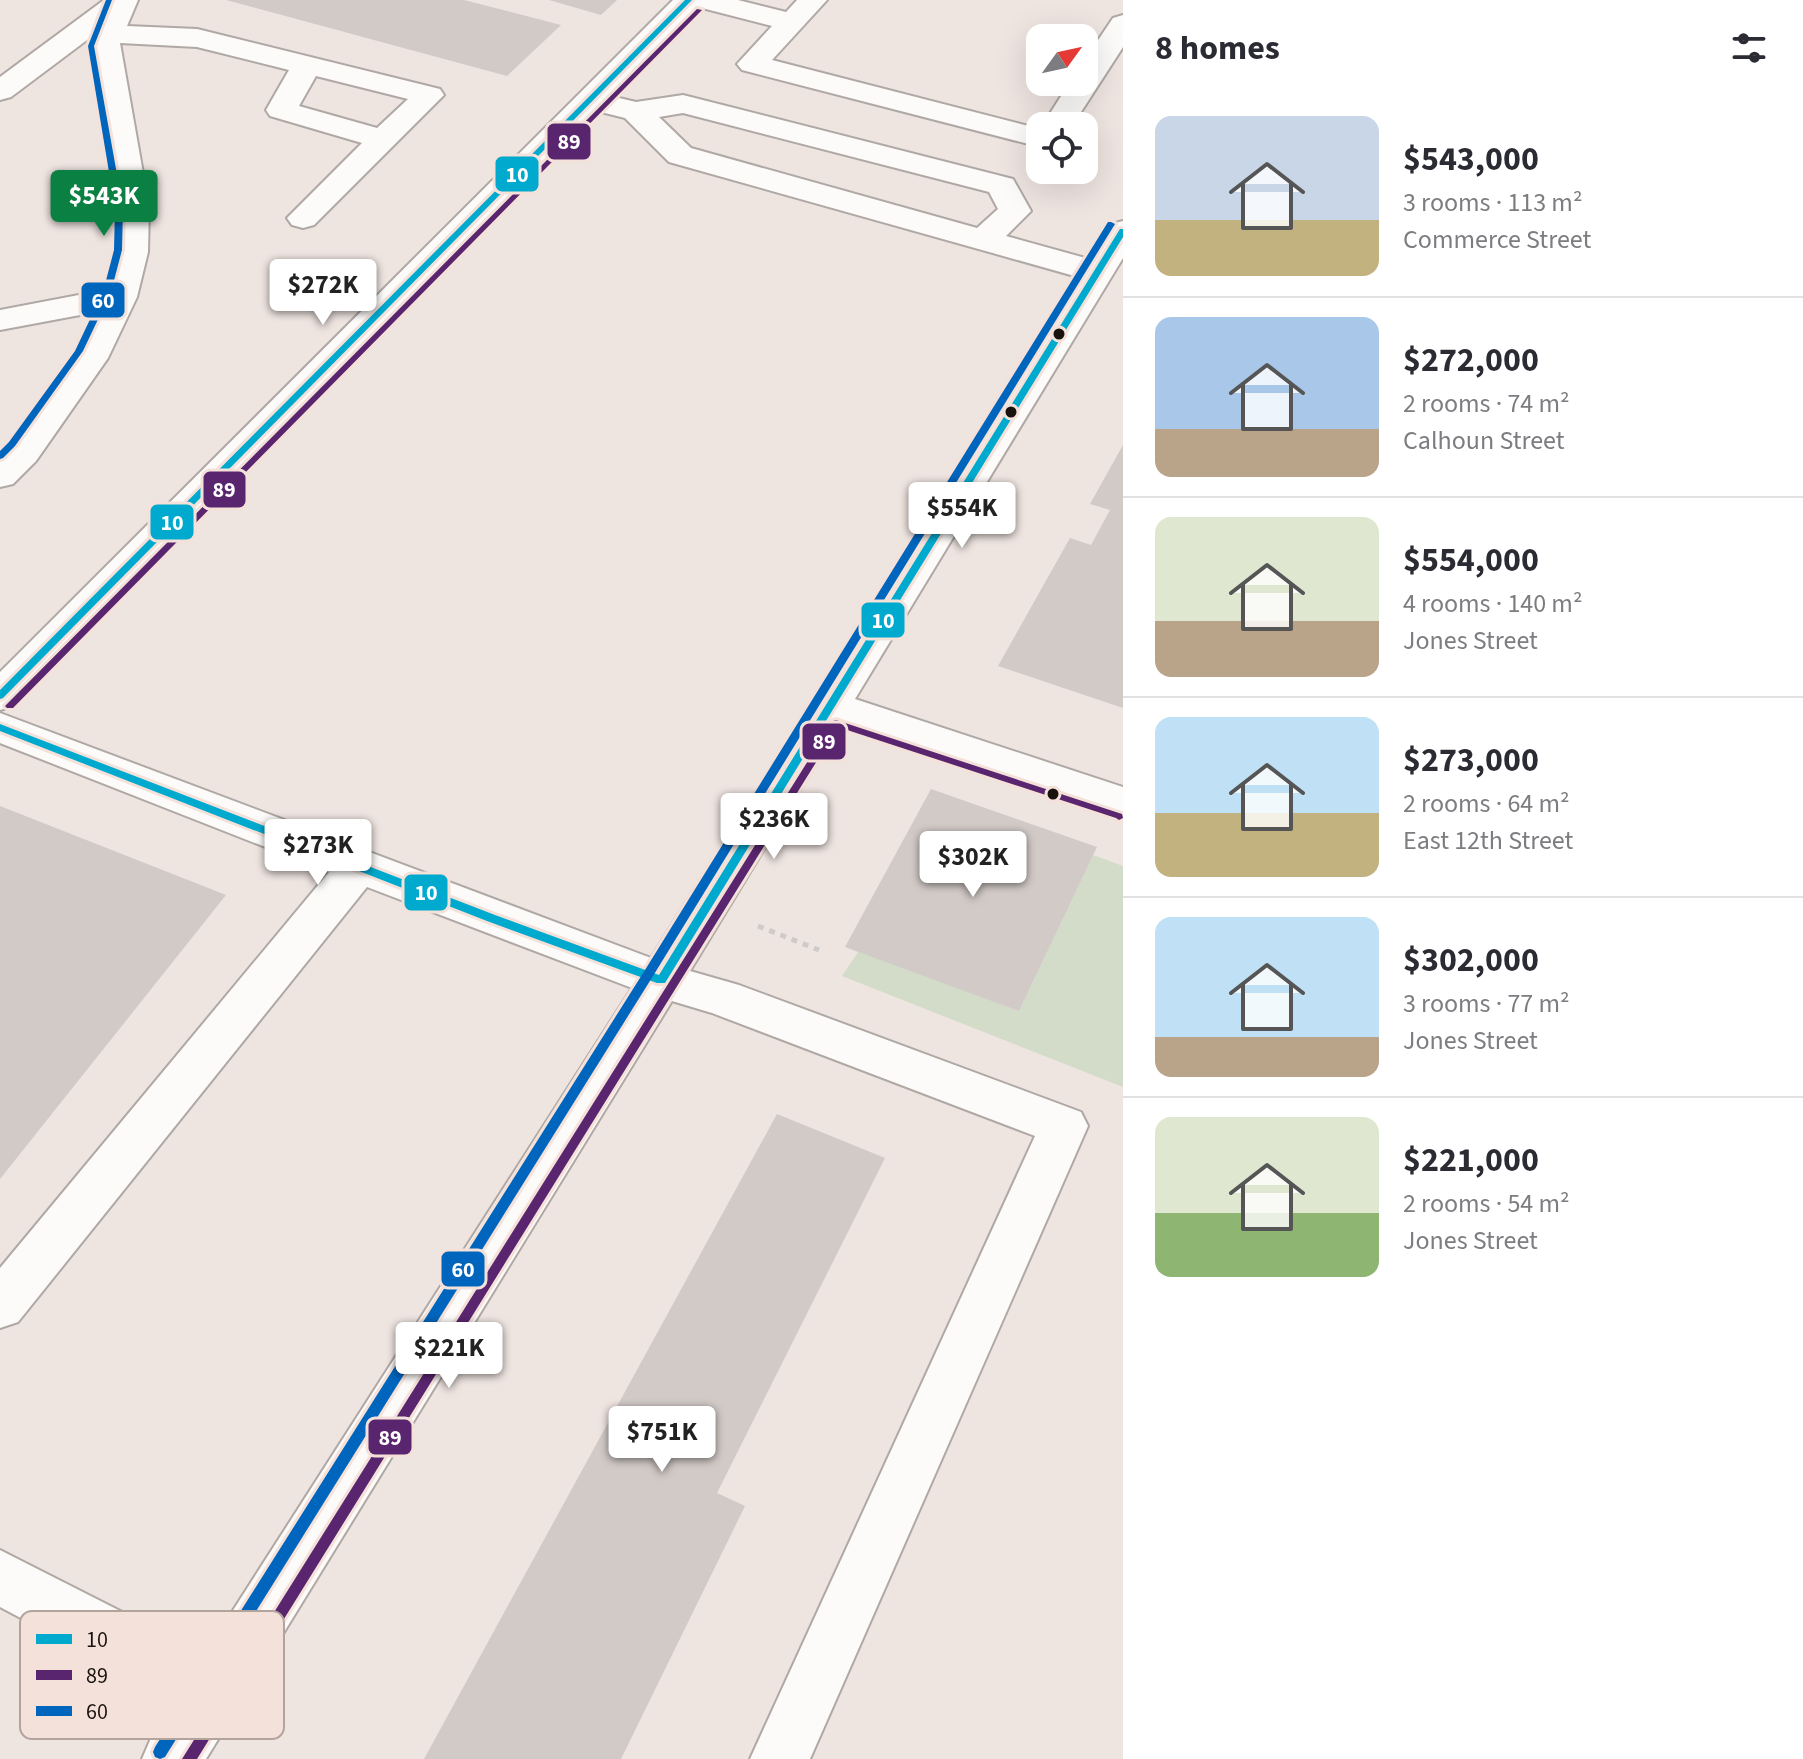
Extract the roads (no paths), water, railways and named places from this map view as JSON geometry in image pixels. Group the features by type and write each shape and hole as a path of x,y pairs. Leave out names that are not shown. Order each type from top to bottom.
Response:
{"street":[{"path":"0,476 23,453 91,358 120,297 132,252 133,207 105,45 123,0"},
{"path":"0,91 123,0"},
{"path":"0,696 689,0"},
{"path":"704,0 792,22"},
{"path":"813,0 752,64 1026,134"},
{"path":"1066,112 1123,24"},
{"path":"110,34 197,38 429,95 303,218"},
{"path":"307,65 281,110 384,140"},
{"path":"590,100 636,111 683,104 1002,186 1015,211 983,240"},
{"path":"636,111 680,155 1098,272"},
{"path":"265,1611 661,980 1123,231"},
{"path":"0,320 120,297"},
{"path":"830,706 1123,803"},
{"path":"0,727 661,980 723,998 1064,1126 780,1759"},
{"path":"0,1306 359,866"},
{"path":"0,1577 65,1611"},
{"path":"172,1759 184,1739"}]}
